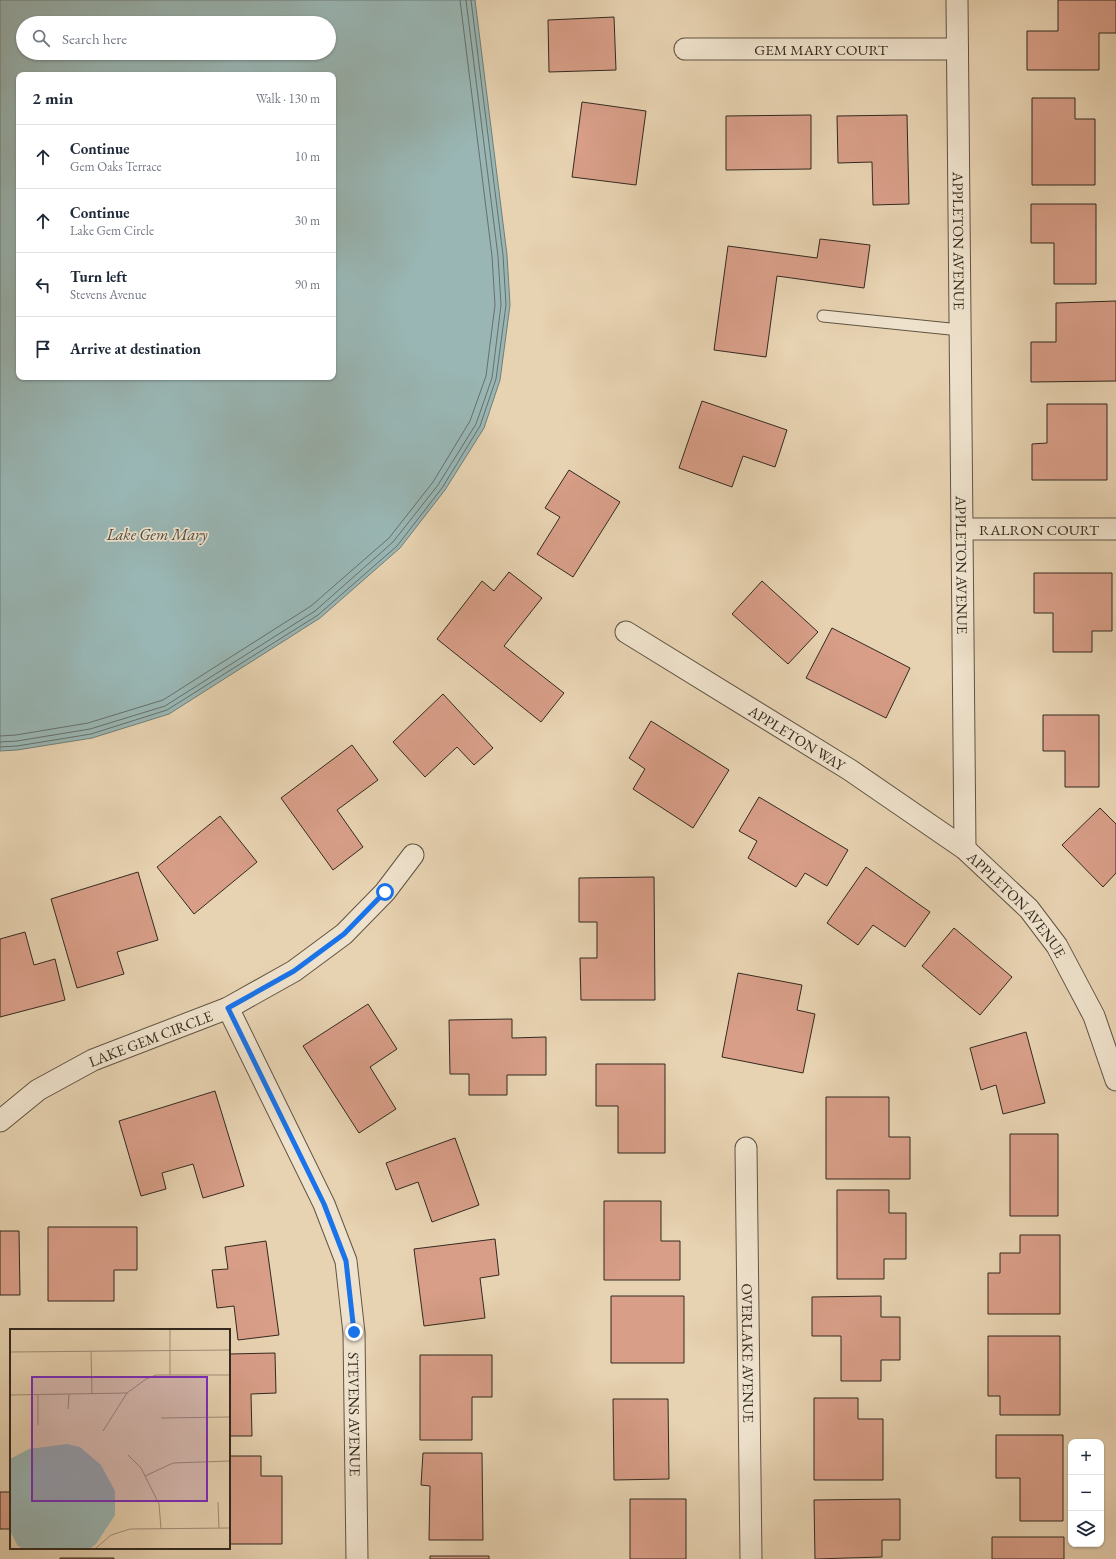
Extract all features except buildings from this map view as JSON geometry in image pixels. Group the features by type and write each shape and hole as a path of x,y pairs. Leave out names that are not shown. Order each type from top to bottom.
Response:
{"street":[{"name":"APPLETON AVENUE","path":"957,0 965,849 1029,909 1057,946 1094,1016 1116,1080"},
{"name":"GEM MARY COURT","path":"685,49 957,49"},
{"name":"RALRON COURT","path":"962,529 1116,529"},
{"name":"APPLETON WAY","path":"626,632 850,770 965,849"},
{"name":"LAKE GEM CIRCLE","path":"0,1121 38,1090 93,1060 228,1008 294,971 344,934 385,892 414,855"},
{"name":"STEVENS AVENUE","path":"228,1008 324,1204 346,1261 354,1332 357,1559"},
{"name":"OVERLAKE AVENUE","path":"746,1148 752,1559"}],"lane":[{"path":"823,316 960,330"}],"water":[{"name":"Lake Gem Mary","path":"0,0 475,0 507,255 510,305 500,380 484,428 445,490 400,548 320,618 169,714 92,738 17,750 0,751"}],"route":[{"path":"354,1332 346,1261 324,1204 228,1008 294,971 344,934 385,892"}]}
